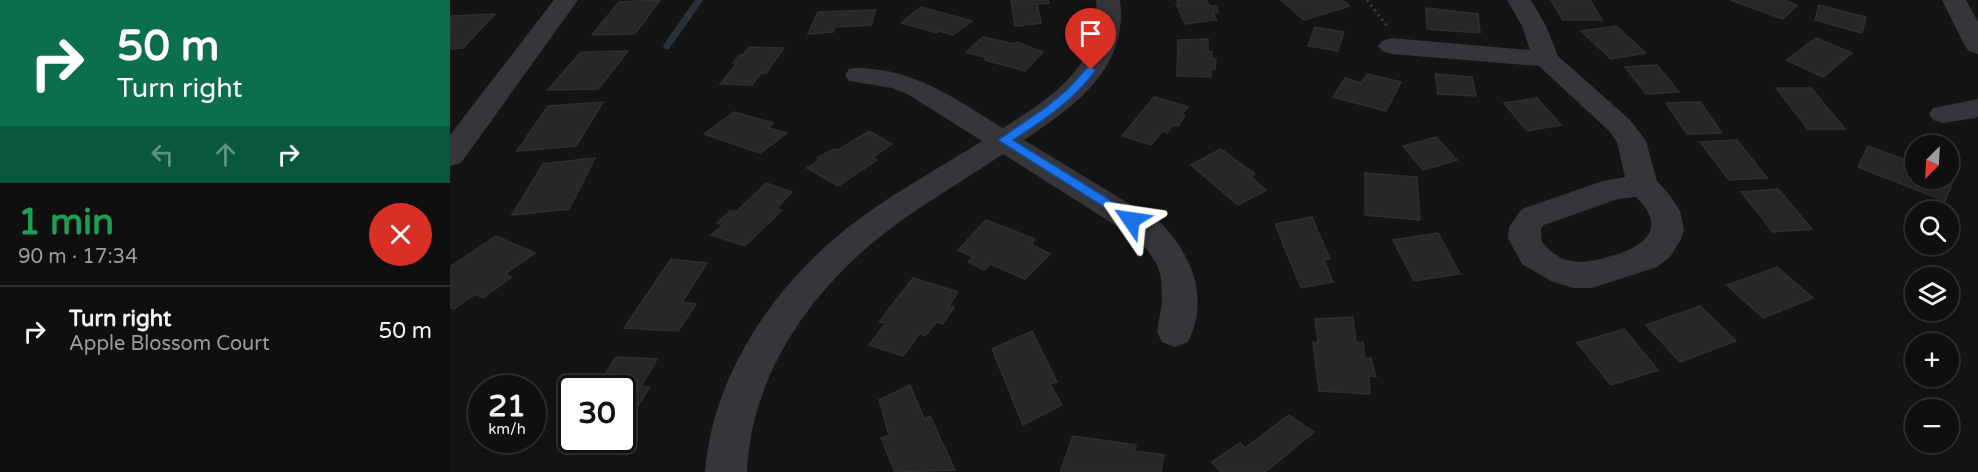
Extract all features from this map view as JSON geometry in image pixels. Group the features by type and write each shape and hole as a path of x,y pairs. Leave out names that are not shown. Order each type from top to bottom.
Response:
{"street":[{"path":"450,156 566,0"},
{"path":"726,472 727,448 735,415 753,368 776,327 804,288 835,256 870,227 1049,111 1071,93 1091,70 1103,51 1110,31 1111,12 1108,0"},
{"path":"1519,0 1534,26 1546,59 1619,124 1631,141 1643,185"},
{"path":"1954,0 1978,46"},
{"path":"1391,46 1546,59"},
{"path":"858,75 897,81 919,88 1149,231 1161,242 1173,261 1181,283 1181,307 1175,332"},
{"path":"1943,114 1978,108"}],"building":[{"path":"660,0 635,34 592,35 619,2"},
{"path":"1011,0 1048,0 1049,3 1037,4 1041,23 1015,26"},
{"path":"1177,0 1206,0 1210,6 1216,6 1218,12 1213,13 1217,20 1185,24 1176,4 1179,4"},
{"path":"1281,0 1342,0 1350,6 1304,20"},
{"path":"1551,0 1590,0 1602,20 1563,20"},
{"path":"1730,0 1784,0 1797,5 1783,19"},
{"path":"1819,5 1866,17 1862,33 1815,20"},
{"path":"921,7 972,21 953,35 901,23"},
{"path":"1426,8 1478,14 1480,33 1427,29"},
{"path":"876,10 871,25 835,27 833,32 808,34 818,12"},
{"path":"495,14 463,48 450,49 451,16"},
{"path":"1616,26 1646,53 1611,59 1581,31"},
{"path":"1315,27 1344,32 1338,51 1308,46"},
{"path":"983,37 1014,44 1017,42 1043,52 1025,71 966,52"},
{"path":"1816,38 1852,53 1823,77 1786,60"},
{"path":"1208,39 1208,52 1212,52 1212,59 1216,59 1215,69 1211,69 1211,77 1177,76 1178,40"},
{"path":"749,47 784,48 766,73 761,73 752,85 720,84 737,63 733,63"},
{"path":"628,51 598,89 548,90 581,52"},
{"path":"1657,65 1679,92 1646,94 1625,67"},
{"path":"1367,74 1401,82 1386,111 1333,97 1345,78 1361,83"},
{"path":"1435,74 1472,77 1476,96 1438,94"},
{"path":"1776,88 1811,88 1845,129 1808,129"},
{"path":"1154,97 1188,107 1181,115 1185,116 1178,126 1173,125 1167,133 1163,131 1151,145 1122,136"},
{"path":"1537,98 1561,125 1527,131 1504,103"},
{"path":"603,102 576,146 517,151 548,106"},
{"path":"1700,102 1722,133 1687,134 1666,103"},
{"path":"734,112 773,123 769,128 787,133 760,153 704,134"},
{"path":"869,131 892,144 873,157 877,160 838,186 807,168 820,160 817,158 833,149 838,150"},
{"path":"1436,137 1457,160 1423,170 1403,146"},
{"path":"1737,140 1767,178 1729,180 1700,142"},
{"path":"1868,146 1905,160 1905,185 1858,167"},
{"path":"1221,149 1255,174 1251,177 1266,190 1238,205 1191,165"},
{"path":"595,158 569,209 512,215 543,164"},
{"path":"1365,173 1417,177 1420,220 1365,215"},
{"path":"766,183 792,192 776,209 782,210 745,246 711,235 723,225 717,223 730,211 737,211"},
{"path":"1778,189 1812,229 1773,232 1741,192"},
{"path":"1914,189 1950,189 1945,201"},
{"path":"1312,217 1330,259 1324,260 1333,282 1301,288 1275,224"},
{"path":"986,220 1035,239 1031,244 1050,254 1025,279 990,264 984,270 968,262 973,257 958,250"},
{"path":"1438,233 1460,274 1414,281 1393,240"},
{"path":"496,236 535,253 505,274 512,277 483,298 475,294 454,309 450,307 450,267"},
{"path":"671,259 707,263 682,302 696,304 678,331 624,328"},
{"path":"1777,267 1813,298 1763,318 1727,285"},
{"path":"913,278 958,292 948,307 954,307 943,324 936,322 925,336 920,333 903,356 869,345 886,323 879,322"},
{"path":"1700,306 1736,341 1680,362 1646,325"},
{"path":"1353,317 1356,342 1363,342 1365,358 1371,358 1376,377 1369,376 1370,394 1319,391 1313,342 1318,343 1315,319"},
{"path":"1624,329 1658,370 1611,385 1577,343"},
{"path":"1032,331 1057,382 1050,384 1062,405 1023,425 992,349"},
{"path":"616,357 657,359 641,387 650,387 636,409 636,375 604,375"},
{"path":"910,385 924,419 930,416 955,470 895,472 881,438 889,435 879,400"},
{"path":"1289,415 1314,432 1265,472 1221,472 1212,462 1240,443 1245,448"},
{"path":"1073,436 1136,445 1135,451 1164,455 1161,472 1060,472"}],"waterway":[{"path":"667,46 699,0"}],"route":[{"path":"1091,70 1071,93 1049,111 1004,140 1131,220"}]}
